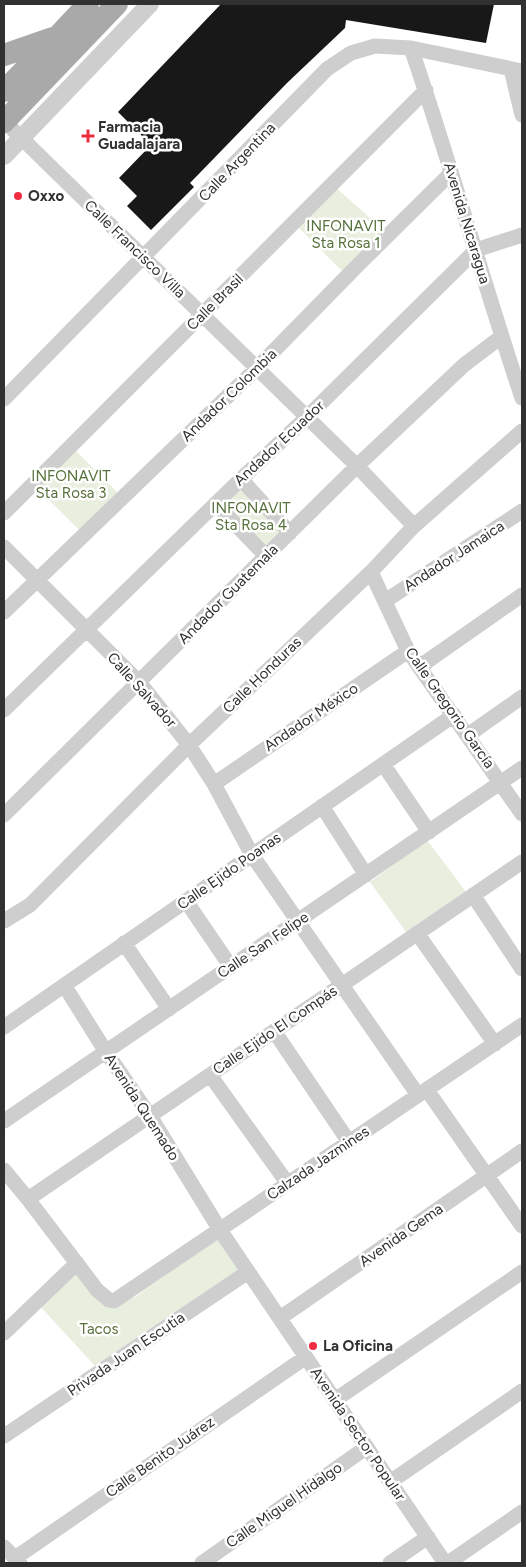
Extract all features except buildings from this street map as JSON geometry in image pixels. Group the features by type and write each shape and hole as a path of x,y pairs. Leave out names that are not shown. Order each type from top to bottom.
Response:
{"main road":[{"path":"4,91 88,4"},
{"path":"4,121 117,4"},
{"path":"4,55 58,36"}],"street":[{"path":"4,156 150,4"},
{"name":"Calle Argentina","path":"4,399 327,69 351,53 375,46 411,48 516,70"},
{"name":"Avenida Nicaragua","path":"411,48 426,90 522,398"},
{"path":"516,70 522,115"},
{"name":"Calle Brasil","path":"4,513 426,90"},
{"name":"Calle Francisco Villa","path":"4,121 357,466 414,526"},
{"name":"Andador Colombia","path":"4,612 257,368 451,173"},
{"name":"Andador Ecuador","path":"4,710 307,417 476,250 522,235"},
{"name":"Andador Guatemala","path":"4,815 357,466 464,365 502,337"},
{"name":"Calle Honduras","path":"4,922 30,905 189,745 371,572 414,526 522,431"},
{"path":"241,479 290,533"},
{"path":"216,504 266,556"},
{"name":"Andador Jamaica","path":"385,601 522,511"},
{"name":"Calle Salvador","path":"4,547 139,682 189,745 214,784 252,855 298,922 423,1093 487,1175 522,1226"},
{"name":"Calle Gregorio García","path":"371,572 408,651 502,782 522,814"},
{"path":"419,667 522,594"},
{"name":"Andador México","path":"214,784 408,651"},
{"path":"468,735 522,697"},
{"name":"Calle Ejido Poanas","path":"4,1027 454,715"},
{"path":"383,764 430,832"},
{"name":"Calle San Felipe","path":"4,1121 522,768"},
{"path":"322,806 366,875"},
{"name":"Calle Ejido El Compás","path":"28,1199 522,862"},
{"path":"473,896 522,969"},
{"path":"186,900 231,967"},
{"path":"417,934 494,1044"},
{"path":"124,944 169,1009"},
{"name":"Avenida Quemado","path":"64,985 106,1052 150,1116 220,1230"},
{"name":"Calzada Jazmines","path":"77,1263 97,1290 109,1300 114,1301 522,1025"},
{"path":"274,1031 349,1142"},
{"path":"210,1074 288,1184"},
{"name":"Avenida Gema","path":"280,1318 522,1151"},
{"path":"4,1333 77,1263 28,1199 5,1175"},
{"name":"Avenida Sector Popular","path":"220,1230 366,1447 447,1563"},
{"name":"Privada Juan Escutia","path":"4,1436 248,1272"},
{"path":"335,1400 522,1272"},
{"name":"Calle Benito Juárez","path":"17,1561 306,1357"},
{"path":"390,1482 522,1391"},
{"name":"Calle Miguel Hidalgo","path":"202,1563 366,1447"},
{"path":"447,1563 522,1512"},
{"path":"390,1563 428,1537"},
{"path":"4,1547 17,1561"}],"green space":[{"name":"INFONAVIT Sta Rosa 1","path":"332,184 389,235 347,276 294,223"},
{"name":"INFONAVIT Sta Rosa 3","path":"71,446 123,498 84,535 33,484"},
{"name":"INFONAVIT Sta Rosa 4","path":"241,479 290,533 266,556 216,504"},
{"path":"427,840 467,893 409,936 370,882"},
{"name":"Tacos","path":"220,1236 242,1271 95,1366 38,1304 77,1266 94,1291 124,1302 135,1297"}],"place":[{"name":"Farmacia Guadalajara","path":"88,136"},
{"name":"Oxxo","path":"18,196"},
{"name":"La Oficina","path":"313,1346"}]}
